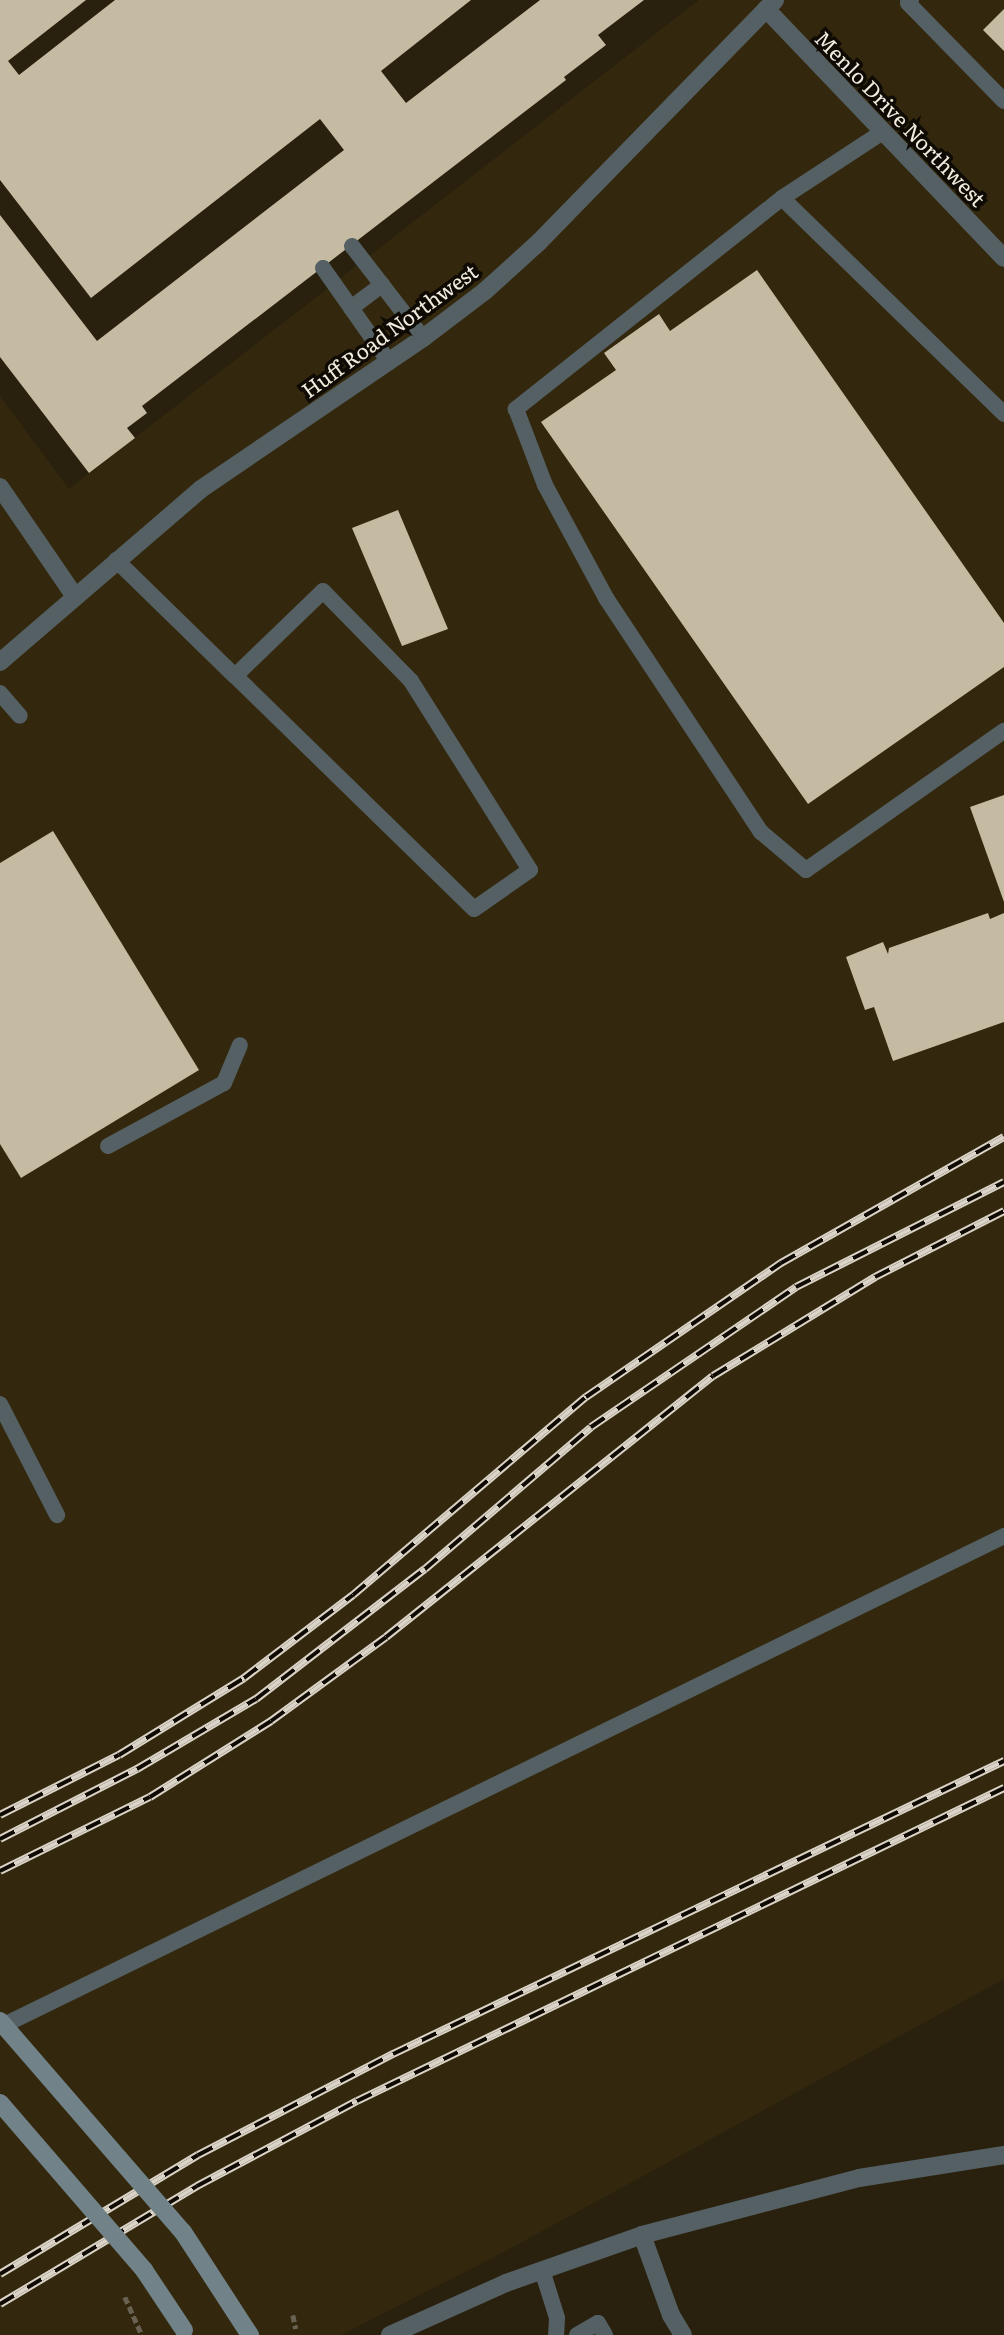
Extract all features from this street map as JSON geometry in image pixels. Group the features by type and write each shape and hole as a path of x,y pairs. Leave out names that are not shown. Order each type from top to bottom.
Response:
{"main road":[{"path":"0,2021 183,2232 250,2335"},
{"path":"0,2103 144,2270 186,2333"}],"street":[{"name":"Menlo Drive Northwest","path":"767,3 881,133 1004,258"},
{"name":"Huff Road Northwest","path":"0,662 74,595 201,489 423,338 538,242 767,3"},
{"path":"0,487 74,595"},
{"path":"390,2335 542,2270 642,2235 859,2178 1004,2155"},
{"path":"642,2235 671,2315 683,2335"}],"lane":[{"path":"911,0 908,3 1004,101"},
{"path":"881,133 782,198 516,409 545,485 606,598 761,832 806,870 1004,731"},
{"path":"782,198 1004,414"},
{"path":"352,246 423,338"},
{"path":"323,268 389,362"},
{"path":"351,308 382,285"},
{"path":"116,560 474,909 530,870 411,681 323,591 235,676"},
{"path":"0,693 20,716"},
{"path":"108,1146 224,1083 240,1045"},
{"path":"0,1404 57,1515"},
{"path":"0,2027 1004,1536"},
{"path":"542,2270 557,2318 556,2335"},
{"path":"577,2335 598,2323 605,2335"}],"path":[{"path":"293,2315 296,2329"}],"shaded area":[{"path":"699,0 1004,0 1004,1979 502,2253 341,2335 0,2335 0,396 69,489"}],"building":[{"path":"0,0 86,0 8,61 19,75 115,0 471,0 381,71 406,103 540,0 644,0 598,35 606,45 564,77 566,80 142,406 147,413 127,428 135,438 89,473 0,357 0,215 97,341 344,150 320,119 91,298 0,180"},
{"path":"1004,9 1004,51 983,30"},
{"path":"757,270 1004,623 1004,667 808,804 541,422 616,370 604,353 659,314 670,331"},
{"path":"398,510 448,629 402,646 352,528"},
{"path":"1004,795 1004,902 970,807"},
{"path":"53,831 199,1070 21,1178 0,1144 0,863"},
{"path":"988,913 990,919 1004,913 1004,1022 893,1061 874,1007 865,1010 846,957 883,942 888,954 889,948"}],"railway":[{"path":"0,1815 119,1755 244,1678 353,1595 586,1397 781,1263 1004,1137"},
{"path":"0,1839 137,1769 256,1699 425,1569 591,1427 796,1287 1004,1182"},
{"path":"0,1871 150,1797 271,1721 386,1637 713,1376 875,1277 1004,1211"},
{"path":"0,2274 198,2155 393,2054 1004,1761"},
{"path":"0,2304 197,2186 357,2101 1004,1788"}]}
